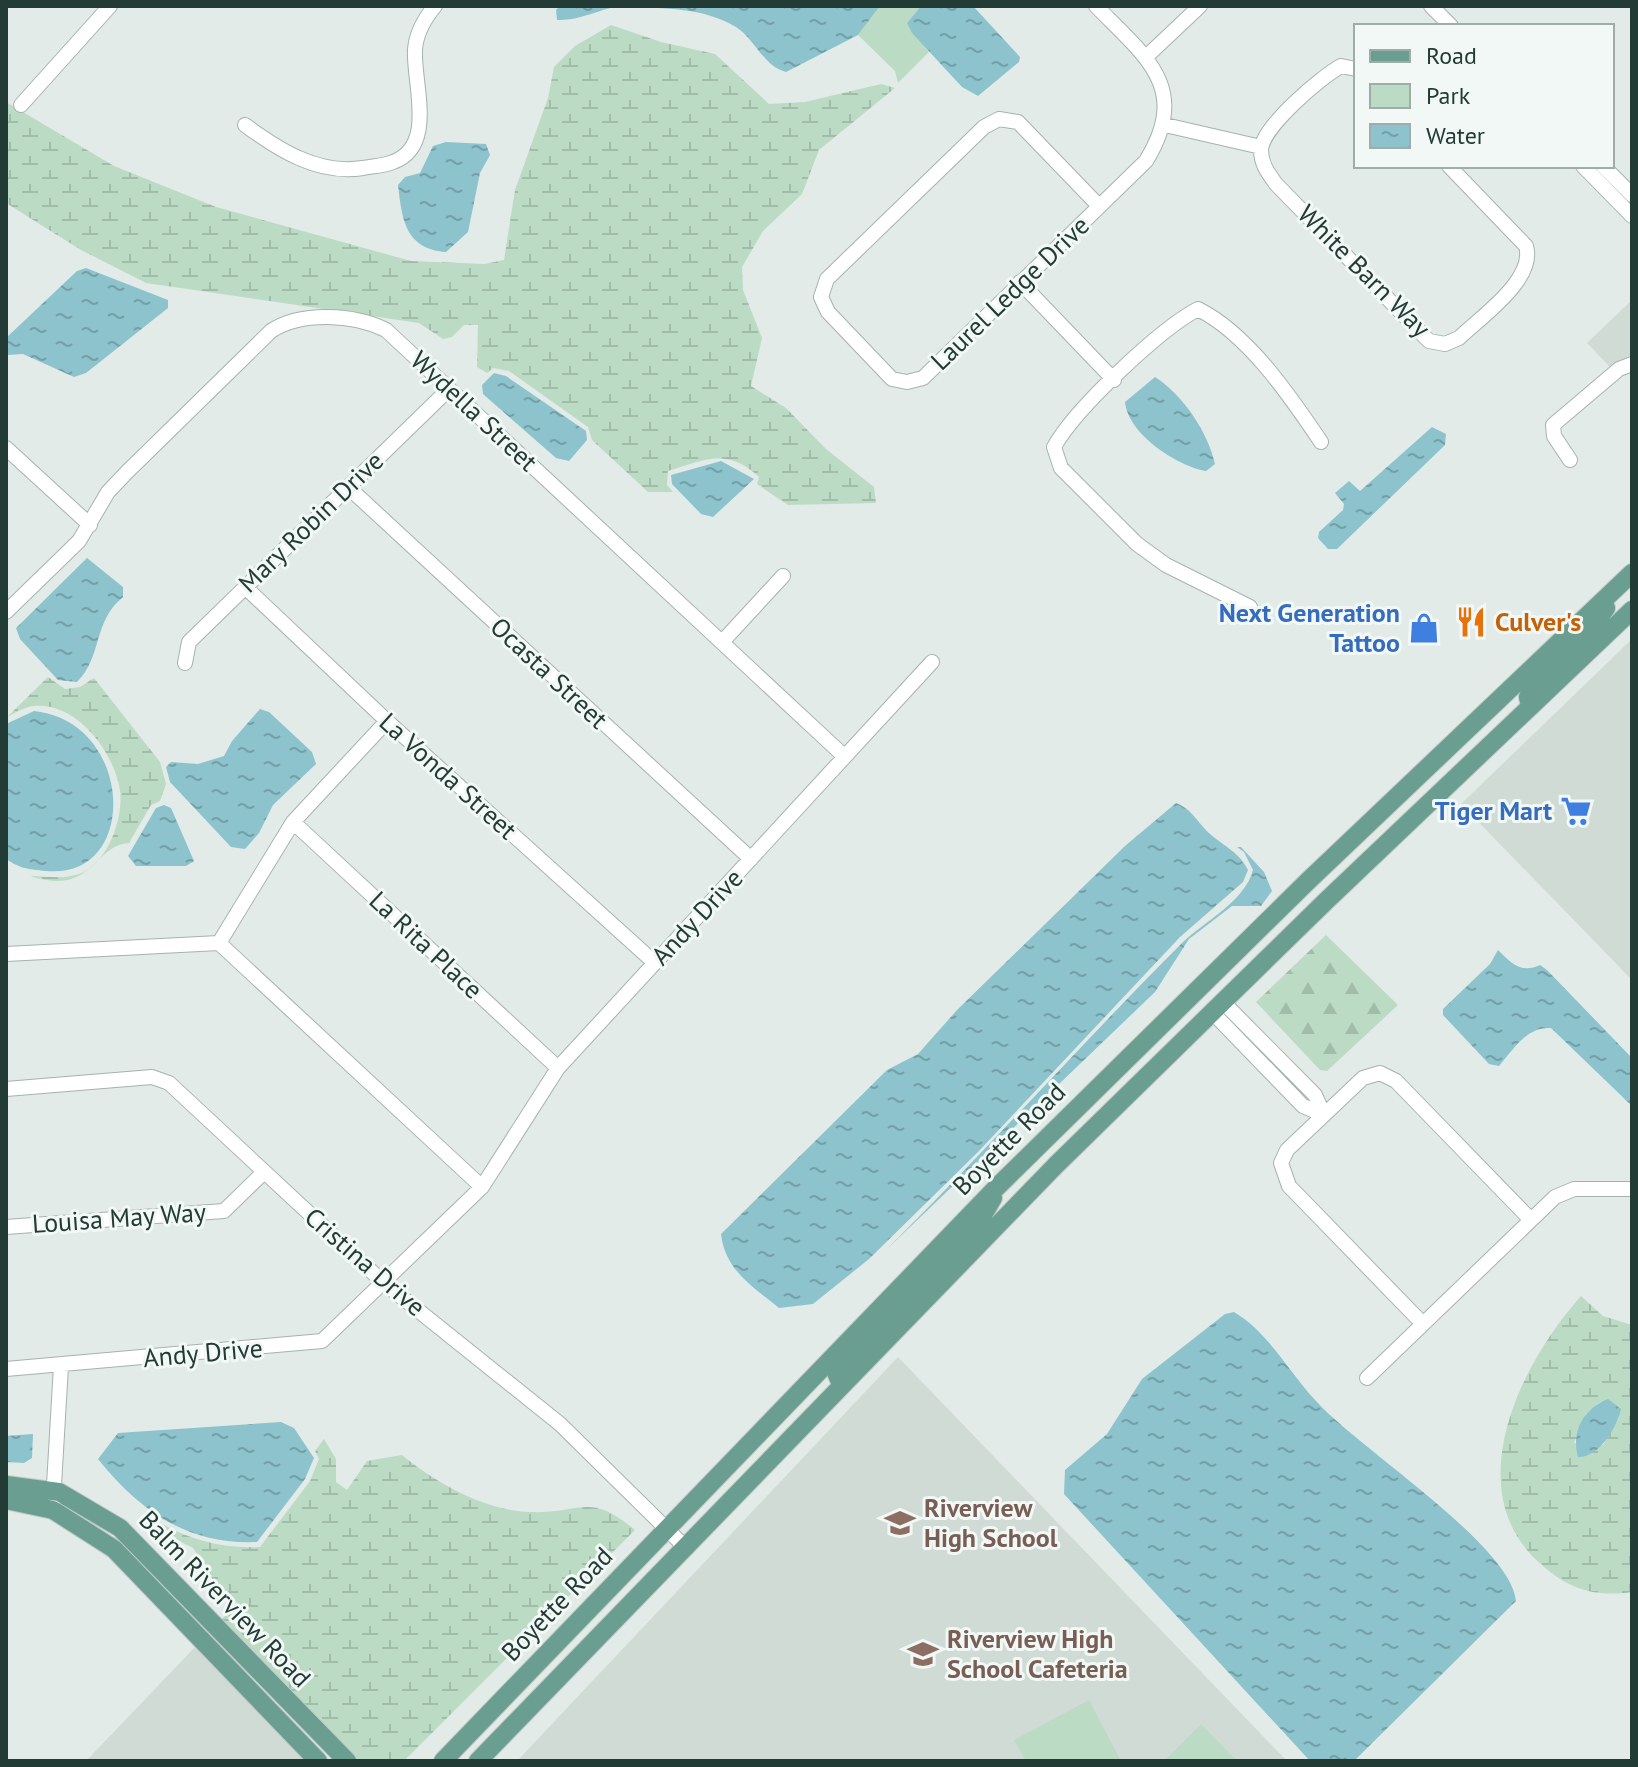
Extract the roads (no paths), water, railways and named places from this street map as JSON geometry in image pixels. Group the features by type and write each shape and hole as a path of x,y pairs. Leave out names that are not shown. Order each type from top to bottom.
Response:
{"main road":[{"name":"Boyette Road","path":"443,1761 996,1188 1308,881 1632,573"},
{"path":"1485,712 1530,706 1528,697 1533,686 1591,630 1613,591"},
{"name":"Boyette Road","path":"478,1761 841,1384 1216,1007 1632,610"},
{"path":"1216,1007 1222,986 1237,967 1299,907 1308,881"},
{"path":"841,1384 837,1375 842,1365 975,1229 992,1202 996,1188"},
{"name":"Balm Riverview Road","path":"6,1485 54,1490 93,1510 129,1536 347,1761"},
{"name":"Balm Riverview Road","path":"6,1500 53,1510 114,1549 318,1761"}],"street":[{"path":"21,105 108,6"},
{"path":"245,125 282,152 306,162 358,169 394,162 417,139 420,115 415,47 426,17 435,6"},
{"path":"1096,6 1146,57 1160,81 1165,125 1261,147 1272,128 1325,76 1341,66 1354,69"},
{"path":"1146,57 1200,6"},
{"path":"1431,6 1449,24"},
{"name":"Laurel Ledge Drive","path":"1099,206 1018,122 999,119 984,127 827,279 821,297 828,312 892,379 907,382 923,378 1146,161 1165,125"},
{"name":"White Barn Way","path":"1261,147 1263,165 1276,184 1429,341 1445,344 1459,338 1525,275 1530,259 1526,246 1451,168"},
{"path":"1585,168 1632,216"},
{"path":"1605,168 1632,195"},
{"path":"1020,282 1114,380"},
{"path":"1250,607 1166,565 1137,544 1061,468 1054,447 1063,430 1114,380 1178,319 1198,309 1217,318 1284,388 1321,442"},
{"name":"Wydella Street","path":"6,612 79,541 108,492 271,331 286,321 301,317 373,324 386,330 844,756"},
{"path":"1570,460 1554,436 1553,425 1596,387 1632,364"},
{"name":"Mary Robin Drive","path":"185,663 189,642 449,389"},
{"path":"6,448 90,525"},
{"name":"Ocasta Street","path":"348,487 751,859"},
{"path":"723,641 783,576"},
{"name":"La Vonda Street","path":"245,587 387,721 655,963"},
{"name":"Andy Drive","path":"6,1369 322,1341 482,1187 558,1068 932,662"},
{"path":"219,943 293,822 387,721"},
{"name":"La Rita Place","path":"293,822 558,1068"},
{"path":"6,954 219,943 482,1187"},
{"path":"1216,1007 1315,1095 1324,1115"},
{"path":"1423,1324 1284,1179 1283,1156 1324,1115 1363,1078 1380,1073 1388,1075 1531,1220"},
{"name":"Cristina Drive","path":"6,1089 152,1077 169,1083 384,1283 560,1424 685,1547"},
{"name":"Louisa May Way","path":"6,1227 224,1211 264,1172"},
{"path":"1367,1378 1531,1220 1567,1190 1632,1189"},
{"path":"53,1510 61,1366"}],"water":[{"path":"560,6 619,6 573,19 557,20 556,10"},
{"path":"627,6 880,6 858,35 786,72 771,64 743,32 723,20 683,10"},
{"path":"921,6 973,6 1020,57 1019,62 978,96 962,87 912,33 907,23"},
{"path":"446,142 486,144 490,155 480,173 468,232 446,252 432,250 413,238 401,209 398,185 405,177 420,173 433,146"},
{"path":"86,268 168,300 168,308 86,373 74,377 23,354 7,355 6,338 77,271"},
{"path":"494,373 506,376 586,431 587,440 569,461 556,458 483,394 482,385"},
{"path":"1155,377 1184,404 1207,439 1215,464 1206,471 1182,463 1156,447 1144,437 1128,414 1125,402"},
{"path":"1432,427 1446,434 1445,445 1337,549 1328,549 1318,538 1319,532 1343,510 1344,504 1335,493 1349,481 1360,491"},
{"path":"721,461 754,479 713,517 701,514 672,484 671,475"},
{"path":"87,558 123,587 123,597 107,617 85,672 77,682 58,680 20,639 16,628"},
{"path":"260,709 269,712 312,752 316,764 273,805 259,833 245,849 231,847 170,782 166,767 171,762 198,764 224,756 232,741"},
{"path":"34,711 67,721 91,741 107,768 113,798 110,827 98,851 77,867 46,871 21,867 6,859 6,724"},
{"path":"1176,803 1187,809 1210,834 1240,859 1248,870 1243,882 1180,937 978,1152 869,1259 813,1304 779,1308 741,1276 728,1258 721,1234 887,1070 918,1054 957,1010 1125,846"},
{"path":"164,805 171,808 194,861 186,866 136,866 128,856 156,808"},
{"path":"1237,847 1241,847 1264,872 1272,891 1261,906 1232,906 1189,939 1155,992 887,1249 1182,943 1242,891 1253,870 1244,852"},
{"path":"1498,950 1517,966 1527,968 1540,965 1547,970 1632,1058 1632,1106 1551,1028 1542,1028 1528,1035 1499,1066 1489,1064 1443,1015 1443,1009 1490,964"},
{"path":"1234,1312 1268,1341 1306,1390 1336,1421 1430,1498 1489,1553 1508,1578 1516,1601 1354,1761 1310,1761 1064,1494 1065,1470 1107,1434 1142,1379 1225,1314"},
{"path":"1608,1399 1621,1409 1616,1424 1600,1447 1586,1456 1578,1457 1576,1439 1581,1422 1599,1403"},
{"path":"281,1422 294,1428 314,1458 305,1479 257,1542 209,1538 167,1521 131,1494 98,1459 118,1433"},
{"path":"33,1434 32,1458 24,1463 6,1462 6,1436"}],"place":[{"name":"Culver's","path":"1471,622"},
{"name":"Next Generation Tattoo","path":"1424,628"},
{"name":"Tiger Mart","path":"1576,811"},
{"name":"Riverview High School","path":"900,1523"},
{"name":"Riverview High School Cafeteria","path":"923,1654"}]}
